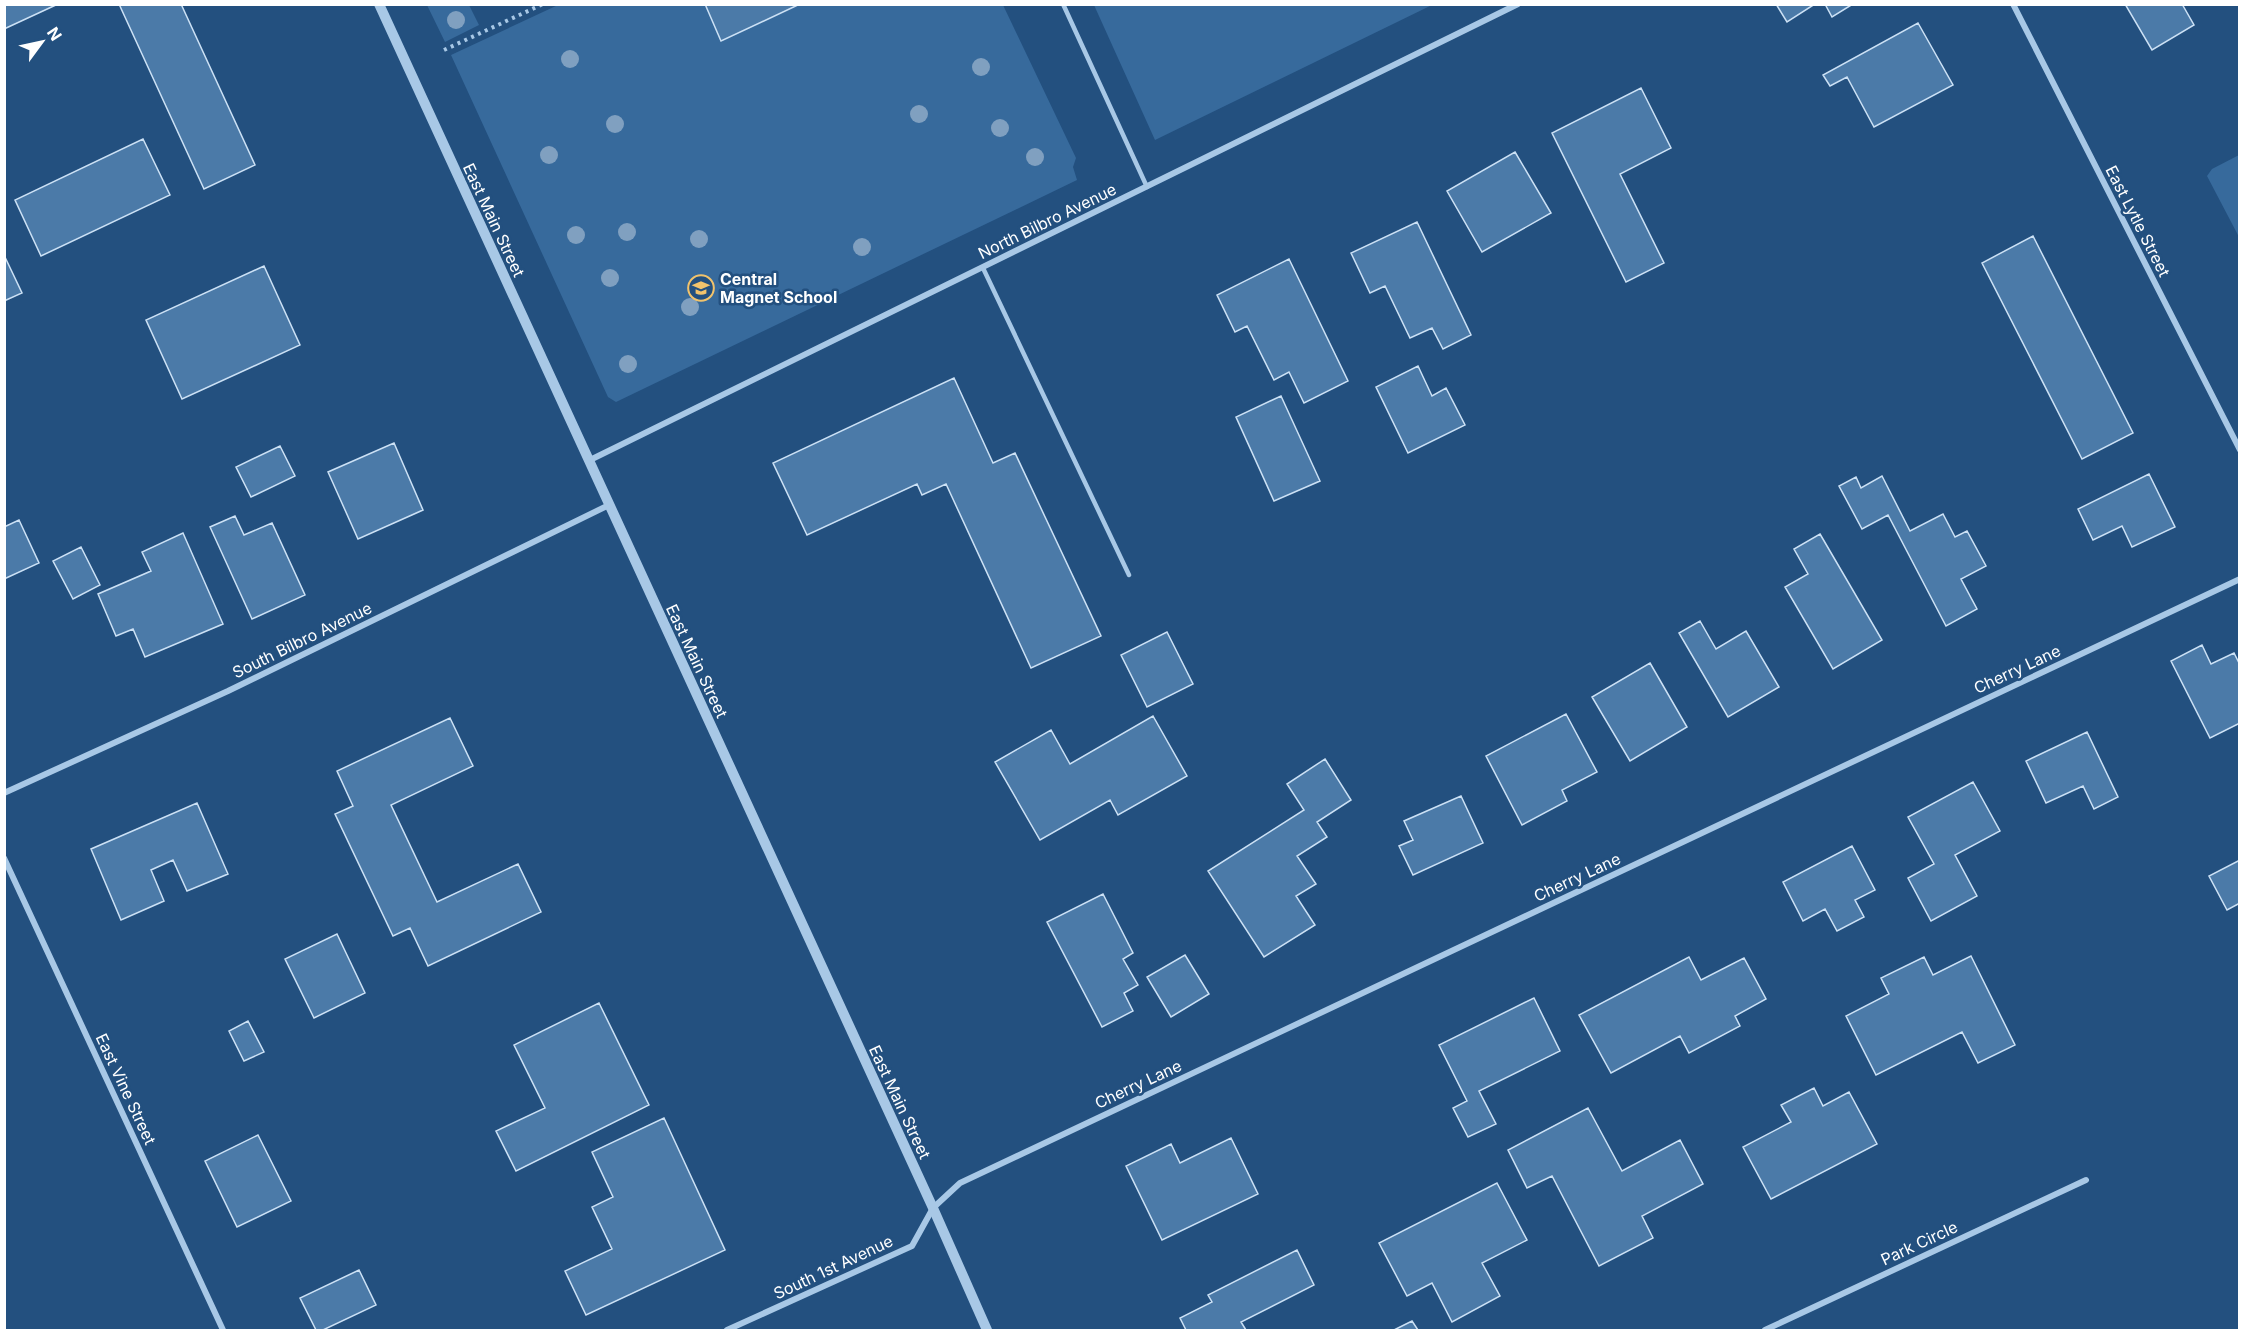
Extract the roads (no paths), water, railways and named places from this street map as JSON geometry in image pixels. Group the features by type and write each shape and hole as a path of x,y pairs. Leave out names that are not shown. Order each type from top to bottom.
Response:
{"street":[{"name":"East Main Street","path":"379,4 987,1330"},
{"name":"North Bilbro Avenue","path":"588,461 1518,4"},
{"name":"East Lytle Street","path":"2013,4 2240,450"},
{"name":"South Bilbro Avenue","path":"4,793 228,692 609,505"},
{"name":"Cherry Lane","path":"933,1208 960,1183 2240,579"},
{"name":"East Vine Street","path":"4,858 223,1330"},
{"name":"Park Circle","path":"1765,1330 2085,1180"},
{"name":"South 1st Avenue","path":"727,1330 912,1246 933,1208"}],"lane":[{"path":"1063,4 1147,187"},
{"path":"983,268 1129,575"}],"place":[{"name":"Central Magnet School","path":"701,288"}]}
